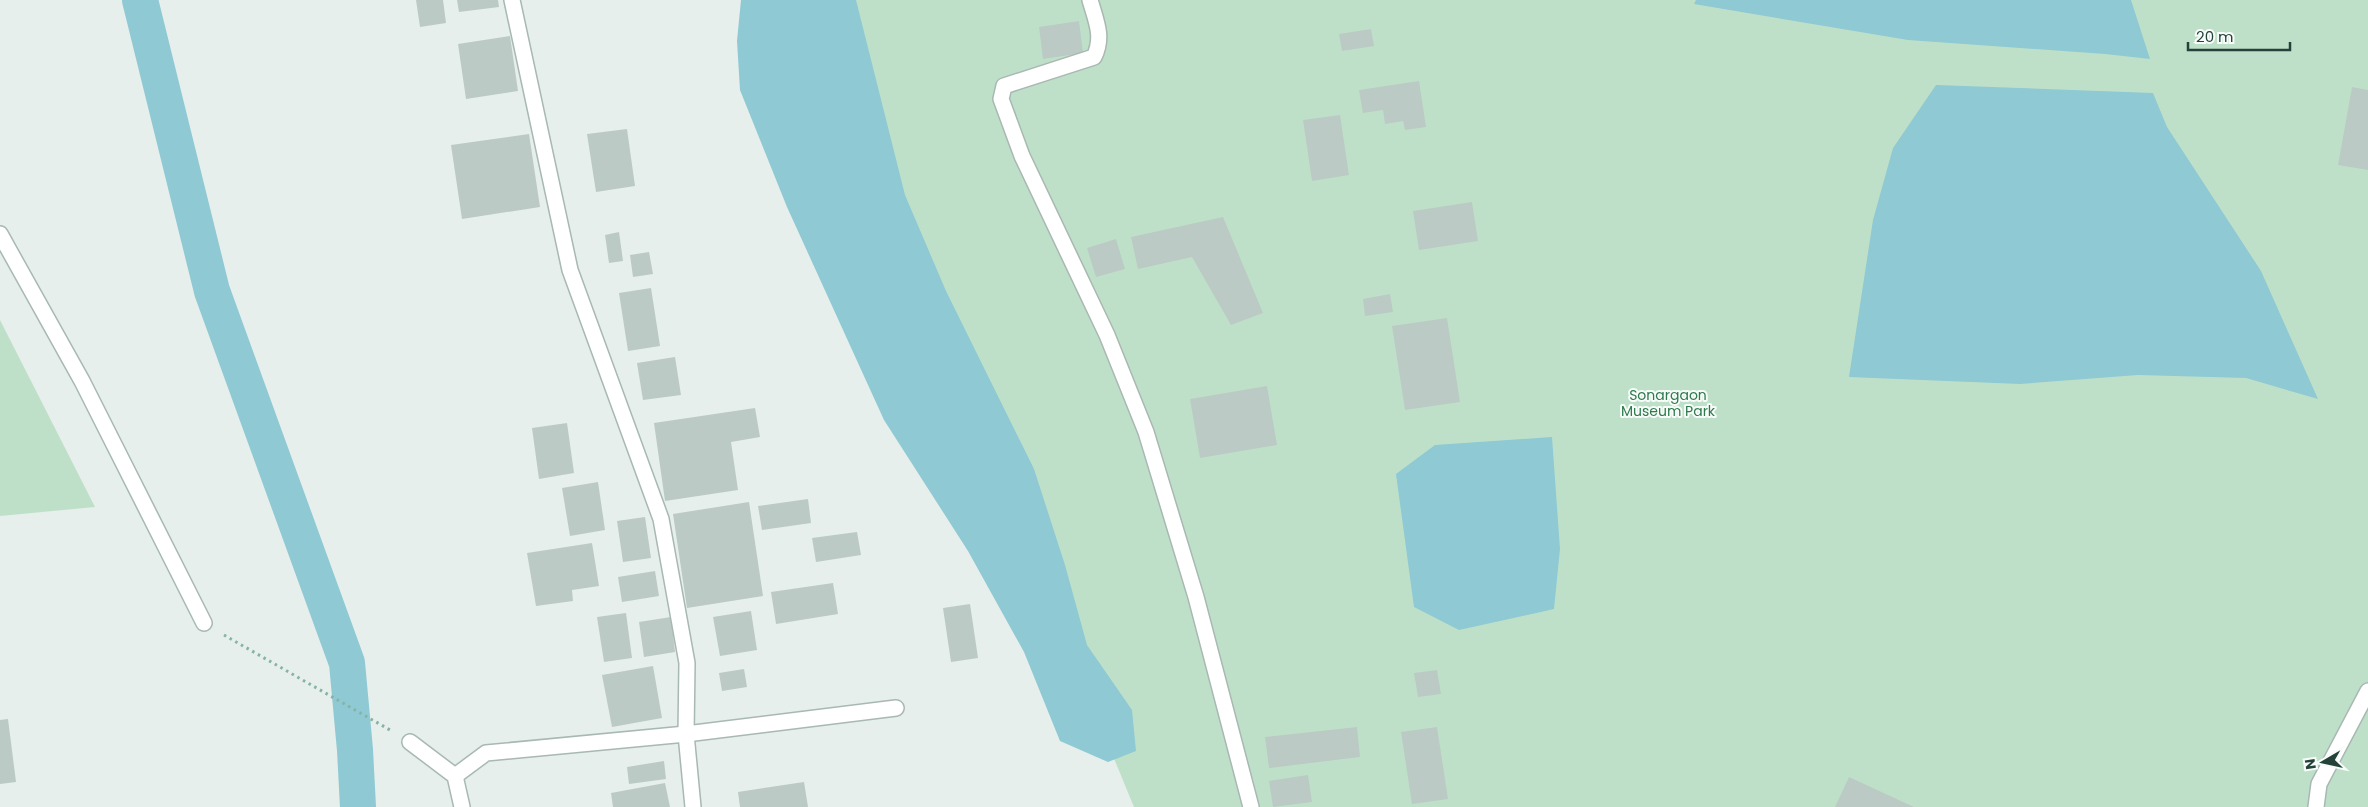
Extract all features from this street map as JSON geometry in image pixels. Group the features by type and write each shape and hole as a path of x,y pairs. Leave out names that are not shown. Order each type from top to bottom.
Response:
{"street":[{"path":"512,0 570,270 661,519 688,663 686,734 693,807"},
{"path":"1090,0 1100,45 1094,57 1004,86 1001,99 1022,156 1107,335 1146,432 1196,597 1251,807"},
{"path":"0,234 82,381 204,623"},
{"path":"2316,807 2320,784 2368,691"},
{"path":"455,776 486,753 686,734 896,708"},
{"path":"410,742 455,776 462,807"}],"path":[{"path":"204,623 410,742"}],"green space":[{"name":"Sonargaon Museum Park","path":"801,0 2368,0 2368,807 1134,807"},
{"path":"0,320 95,507 0,516"}],"water":[{"path":"741,0 856,0 905,195 946,291 1034,469 1065,565 1087,645 1132,710 1136,751 1108,762 1060,741 1024,652 968,551 884,420 787,207 740,90 737,41"},
{"path":"1696,0 2131,0 2150,59 1908,40 1694,4"},
{"path":"1936,85 2153,93 2167,127 2261,271 2318,399 2246,378 2138,375 2020,384 1849,377 1873,220 1893,148"},
{"path":"1552,437 1560,549 1554,609 1459,630 1414,607 1396,474 1435,445"}],"building":[{"path":"416,0 443,0 446,23 420,27"},
{"path":"457,0 498,0 499,7 459,12"},
{"path":"1079,21 1083,53 1043,59 1039,27"},
{"path":"1371,29 1374,46 1342,51 1339,34"},
{"path":"510,36 518,91 466,99 458,44"},
{"path":"1419,81 1426,127 1405,130 1403,121 1385,124 1383,110 1363,113 1359,90"},
{"path":"2352,87 2368,90 2368,170 2338,165"},
{"path":"1340,115 1349,175 1312,181 1303,120"},
{"path":"627,129 635,186 596,192 587,134"},
{"path":"529,134 540,207 462,219 451,145"},
{"path":"1472,202 1478,241 1419,250 1413,211"},
{"path":"1223,217 1263,313 1231,325 1192,257 1138,269 1131,237"},
{"path":"619,232 623,261 609,263 605,235"},
{"path":"1116,239 1125,269 1096,277 1087,248"},
{"path":"649,252 653,274 633,277 630,255"},
{"path":"651,288 660,346 628,351 619,293"},
{"path":"1390,294 1393,312 1365,316 1363,299"},
{"path":"1447,318 1460,402 1405,410 1392,326"},
{"path":"675,357 681,395 643,400 637,363"},
{"path":"1267,386 1277,445 1200,458 1190,399"},
{"path":"755,408 760,437 731,442 738,490 665,501 654,423"},
{"path":"567,423 574,473 539,479 532,428"},
{"path":"598,482 605,530 570,536 562,488"},
{"path":"808,499 811,523 762,530 758,506"},
{"path":"749,502 763,596 687,608 673,514"},
{"path":"645,517 651,558 623,562 617,521"},
{"path":"857,532 861,555 816,562 812,538"},
{"path":"592,543 599,586 572,590 573,601 536,606 527,553"},
{"path":"655,571 659,596 622,602 618,577"},
{"path":"833,583 838,614 776,624 771,592"},
{"path":"970,604 978,658 951,662 943,608"},
{"path":"751,611 757,650 720,656 713,617"},
{"path":"626,613 632,658 604,662 597,617"},
{"path":"671,617 675,652 644,657 639,622"},
{"path":"653,666 662,718 612,727 602,675"},
{"path":"744,669 747,687 722,691 719,673"},
{"path":"1437,670 1441,694 1418,697 1414,673"},
{"path":"8,719 16,782 0,784 0,720"},
{"path":"1357,727 1360,757 1269,768 1265,737"},
{"path":"1437,727 1448,799 1412,804 1401,732"},
{"path":"664,761 666,779 629,784 627,767"},
{"path":"1308,775 1312,802 1273,807 1269,781"},
{"path":"1849,777 1914,807 1835,807"},
{"path":"804,782 808,807 740,807 738,792"},
{"path":"665,783 670,807 613,807 611,793"}],"waterway":[{"path":"140,0 212,291 347,663 358,807"}]}
